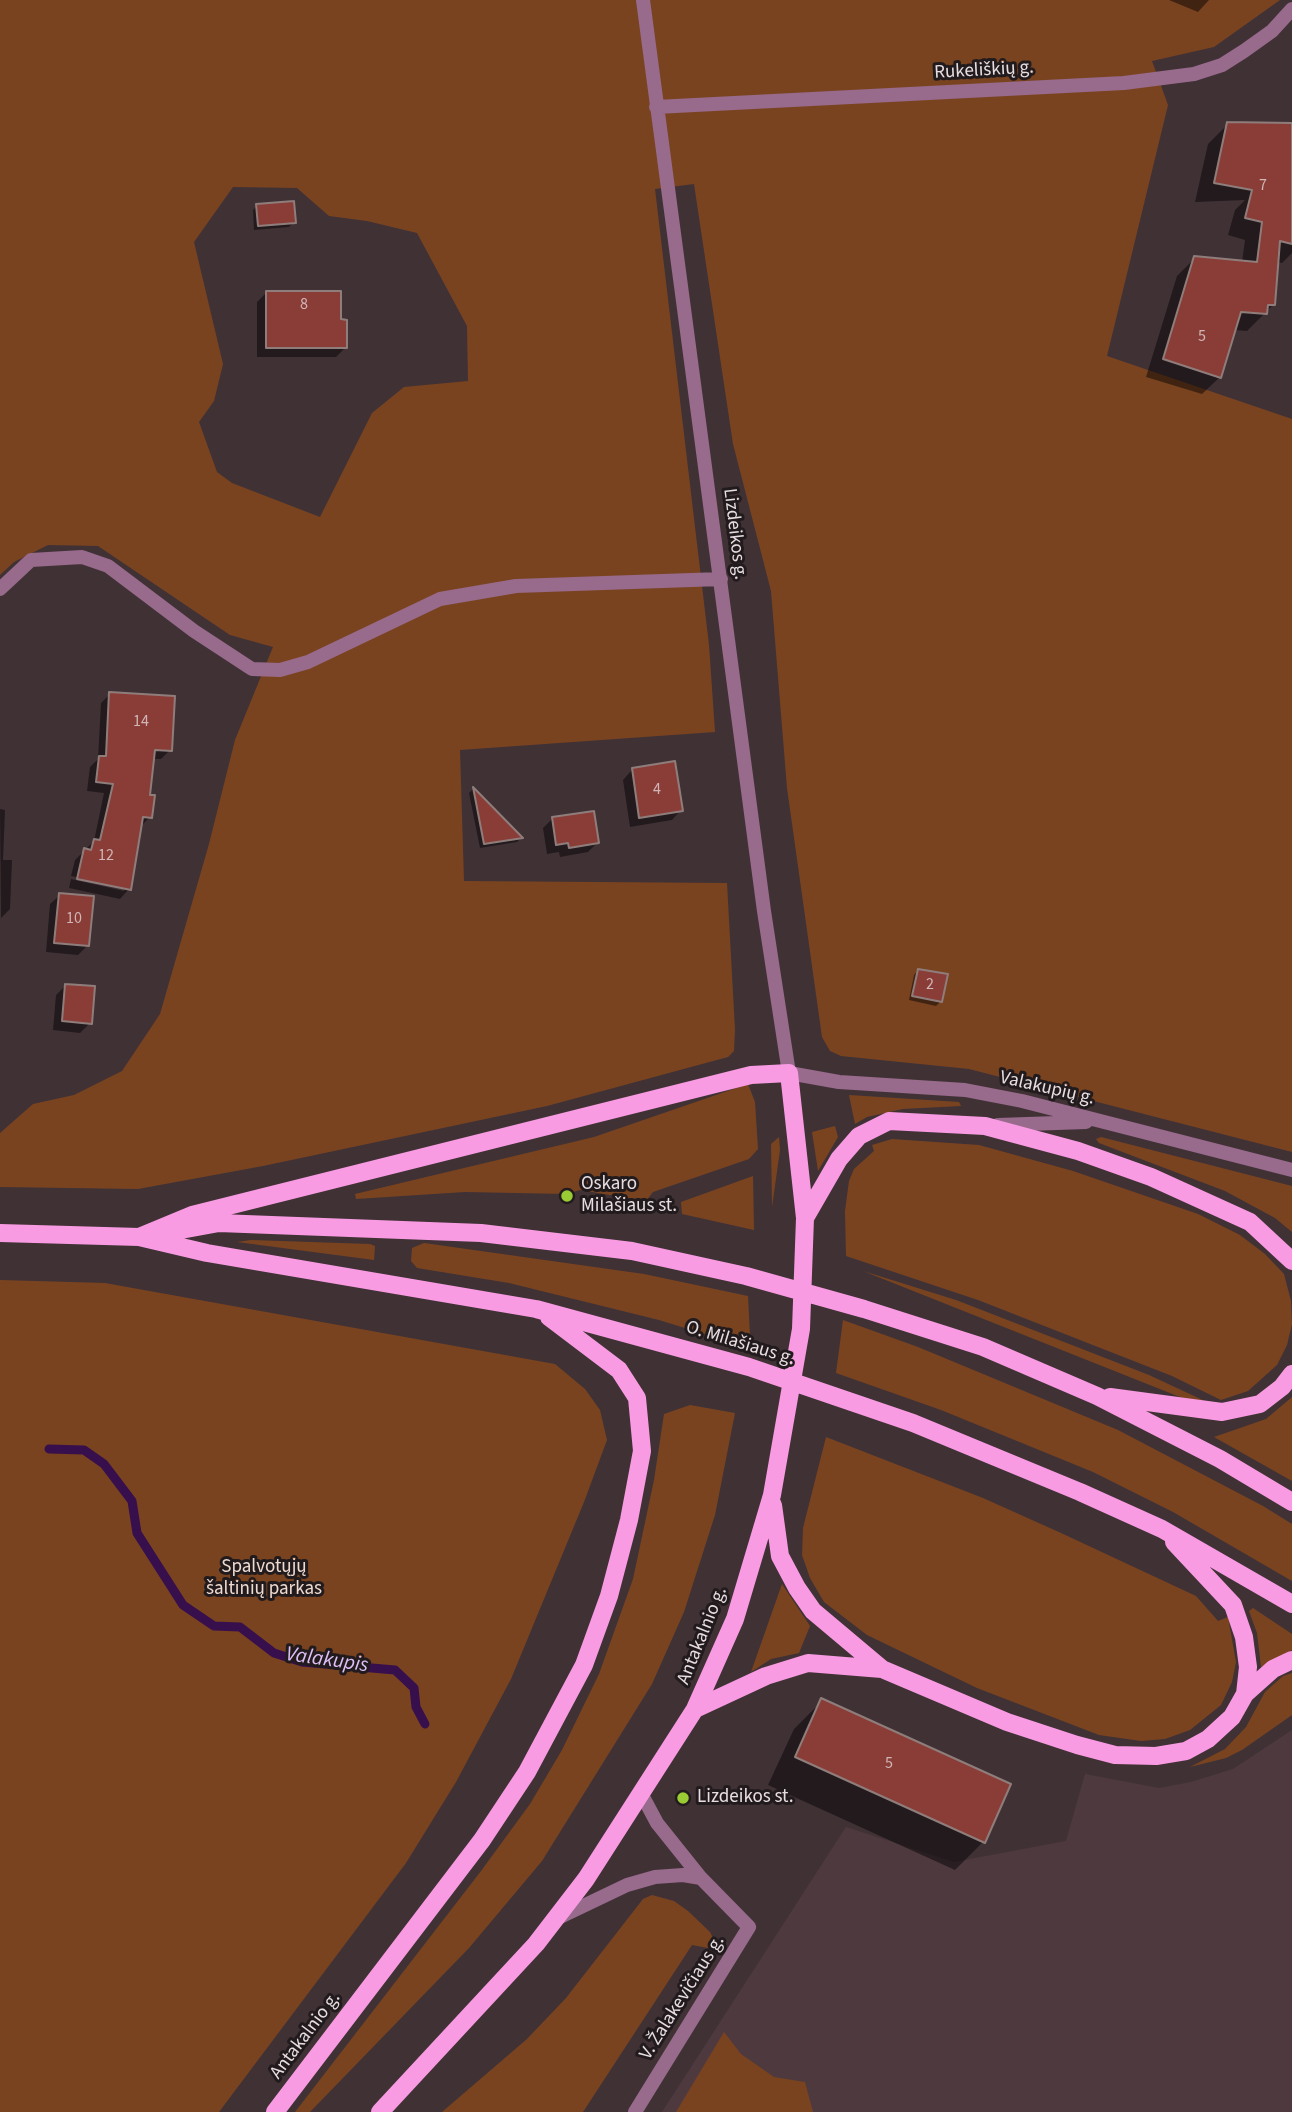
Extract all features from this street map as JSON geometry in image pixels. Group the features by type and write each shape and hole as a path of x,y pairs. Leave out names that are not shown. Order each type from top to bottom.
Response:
{"main road":[{"name":"Antakalnio g.","path":"382,2109 468,2020 558,1918 642,1795 695,1709 735,1619 772,1495 801,1329 805,1219 789,1073"},
{"path":"139,1237 192,1215 751,1075 789,1073"},
{"path":"805,1219 839,1159 859,1136 889,1121 985,1126 1078,1152 1151,1178 1250,1222 1292,1261"},
{"name":"O. Milašiaus g.","path":"0,1233 139,1237 219,1223 298,1225 481,1233 632,1251 746,1276 864,1309 983,1348 1097,1396 1220,1460 1292,1503"},
{"name":"O. Milašiaus g.","path":"139,1237 207,1254 536,1309 749,1367 913,1423 1162,1529 1292,1604"},
{"name":"Antakalnio g.","path":"275,2112 482,1840 527,1772 584,1665 609,1596 629,1520 642,1451 637,1398 610,1363 536,1309"},
{"path":"1097,1396 1222,1412 1260,1404 1282,1387 1292,1374"},
{"path":"772,1495 779,1556 813,1611 883,1669 1007,1722 1115,1755 1156,1756 1186,1751 1208,1738 1231,1717 1245,1694 1273,1669 1292,1661"},
{"path":"1162,1529 1233,1605 1244,1637 1248,1667 1245,1694"},
{"path":"695,1709 766,1676 808,1663 883,1669"}],"street":[{"name":"Lizdeikos g.","path":"643,0 789,1073"},
{"name":"Rukeliškių g.","path":"656,107 1124,83 1194,74 1222,65 1244,51 1272,31 1292,9"},
{"path":"0,589 31,560 82,557 108,566 194,631 252,669 280,670 308,662 440,599 516,586 721,579"},
{"name":"Valakupių g.","path":"789,1073 839,1082 965,1090 1101,1121 1292,1170"},
{"path":"985,1126 1101,1121"},
{"name":"V. Žalakevičiaus g.","path":"635,2112 749,1927 701,1878 657,1823 642,1795"},
{"path":"558,1918 627,1885 655,1877 683,1875 701,1878"}],"shaded area":[{"path":"1292,1730 1292,2112 662,2112 846,1827 954,1862 1066,1841 1085,1774 1159,1788 1191,1782 1233,1769"}],"green space":[{"path":"0,0 1280,0 1214,47 1152,61 1168,105 1107,356 1292,419 1292,1152 969,1069 841,1056 830,1051 822,1037 787,788 771,591 733,444 694,184 655,189 709,645 715,732 460,750 464,881 727,883 735,1030 734,1051 728,1057 547,1106 263,1166 138,1189 0,1187 0,1133 33,1104 74,1095 122,1071 160,1014 209,844 235,740 273,647 230,635 98,546 48,545 14,562 0,575","holes":["233,187 297,188 329,216 367,221 417,233 467,326 468,381 404,387 372,413 320,517 232,483 217,472 199,422 214,401 223,364 194,242"]},
{"path":"748,1084 755,1102 758,1149 749,1159 653,1192 646,1201 580,1190 567,1194 465,1192 356,1199 355,1194 594,1137"},
{"path":"849,1095 959,1102 961,1106 903,1109 867,1117 855,1124"},
{"path":"835,1126 838,1137 818,1171 812,1132"},
{"path":"779,1137 780,1150 772,1207 771,1144"},
{"path":"1101,1137 1292,1186 1292,1232 1275,1218 1225,1191 1099,1143 1096,1139"},
{"path":"892,1139 979,1145 1073,1171 1198,1214 1240,1235 1265,1254 1284,1274 1291,1301 1292,1324 1287,1345 1277,1365 1248,1391 1221,1400 1172,1376 978,1300 846,1256 845,1211 849,1181 854,1169 874,1151 872,1145"},
{"path":"753,1176 754,1230 682,1214 681,1202"},
{"path":"251,1240 370,1244 375,1246 374,1260 237,1242"},
{"path":"424,1243 644,1274 748,1296 750,1336 743,1346 659,1320 509,1283 417,1268 411,1261 412,1248"},
{"path":"863,1271 956,1300 1149,1375 1207,1402 1185,1399"},
{"name":"Spalvotųjų šaltinių parkas","path":"0,1280 105,1283 555,1364 585,1389 600,1410 607,1440 584,1502 511,1679 456,1782 406,1863 219,2112 0,2112"},
{"path":"843,1320 918,1347 1118,1430 1263,1506 1292,1524 1292,1581 1173,1512 1093,1472 941,1410 836,1373"},
{"path":"1292,1397 1292,1481 1214,1437 1266,1419"},
{"path":"690,1405 735,1413 715,1515 684,1612 652,1684 542,1861 469,1948 310,2112 295,2112 481,1871 530,1804 562,1750 599,1674 633,1579 654,1480 664,1414"},
{"path":"826,1437 983,1498 1196,1596 1218,1621 1228,1617 1236,1662 1232,1682 1221,1705 1190,1730 1165,1739 1141,1741 1099,1735 977,1688 867,1635 824,1602 810,1578 802,1555 803,1528"},
{"path":"782,1584 810,1626 799,1653 771,1659 751,1672"},
{"path":"1253,1608 1292,1634 1292,1650 1261,1667 1257,1633 1249,1611"},
{"path":"1292,1673 1292,1715 1242,1750 1226,1758 1190,1767 1225,1749 1246,1727 1265,1692 1283,1676"},
{"path":"652,1895 674,1901 688,1911 710,1932 719,1950 692,1945 583,2112 442,2112 527,2039 566,1998 643,1899"},
{"path":"724,2032 741,2054 774,2077 805,2082 813,2112 676,2112"}],"building":[{"path":"1227,122 1292,123 1292,244 1280,241 1275,305 1268,305 1267,314 1241,312 1221,378 1163,359 1194,256 1257,262 1262,222 1245,218 1252,190 1214,183"},
{"path":"294,201 296,223 258,226 256,204"},
{"path":"266,291 341,291 341,319 347,320 347,348 266,348"},
{"path":"109,692 175,696 172,751 155,750 150,795 155,795 152,818 143,817 131,890 77,879 84,848 91,850 94,839 100,840 113,784 96,782 99,756 106,756"},
{"path":"675,761 683,811 639,818 632,768"},
{"path":"473,787 523,838 484,844"},
{"path":"594,811 599,843 569,848 568,843 556,845 552,817"},
{"path":"59,893 94,896 89,946 54,943"},
{"path":"918,969 948,974 942,1002 912,996"},
{"path":"65,984 95,986 92,1024 62,1021"},
{"path":"821,1698 1011,1784 985,1843 795,1757"}],"waterway":[{"name":"Valakupis","path":"49,1449 84,1450 104,1464 132,1501 137,1533 183,1605 214,1626 240,1627 274,1653 302,1662 395,1670 414,1688 416,1707 425,1724"}],"place":[{"name":"Oskaro Milašiaus st.","path":"567,1196"},
{"name":"Lizdeikos st.","path":"683,1798"}]}
